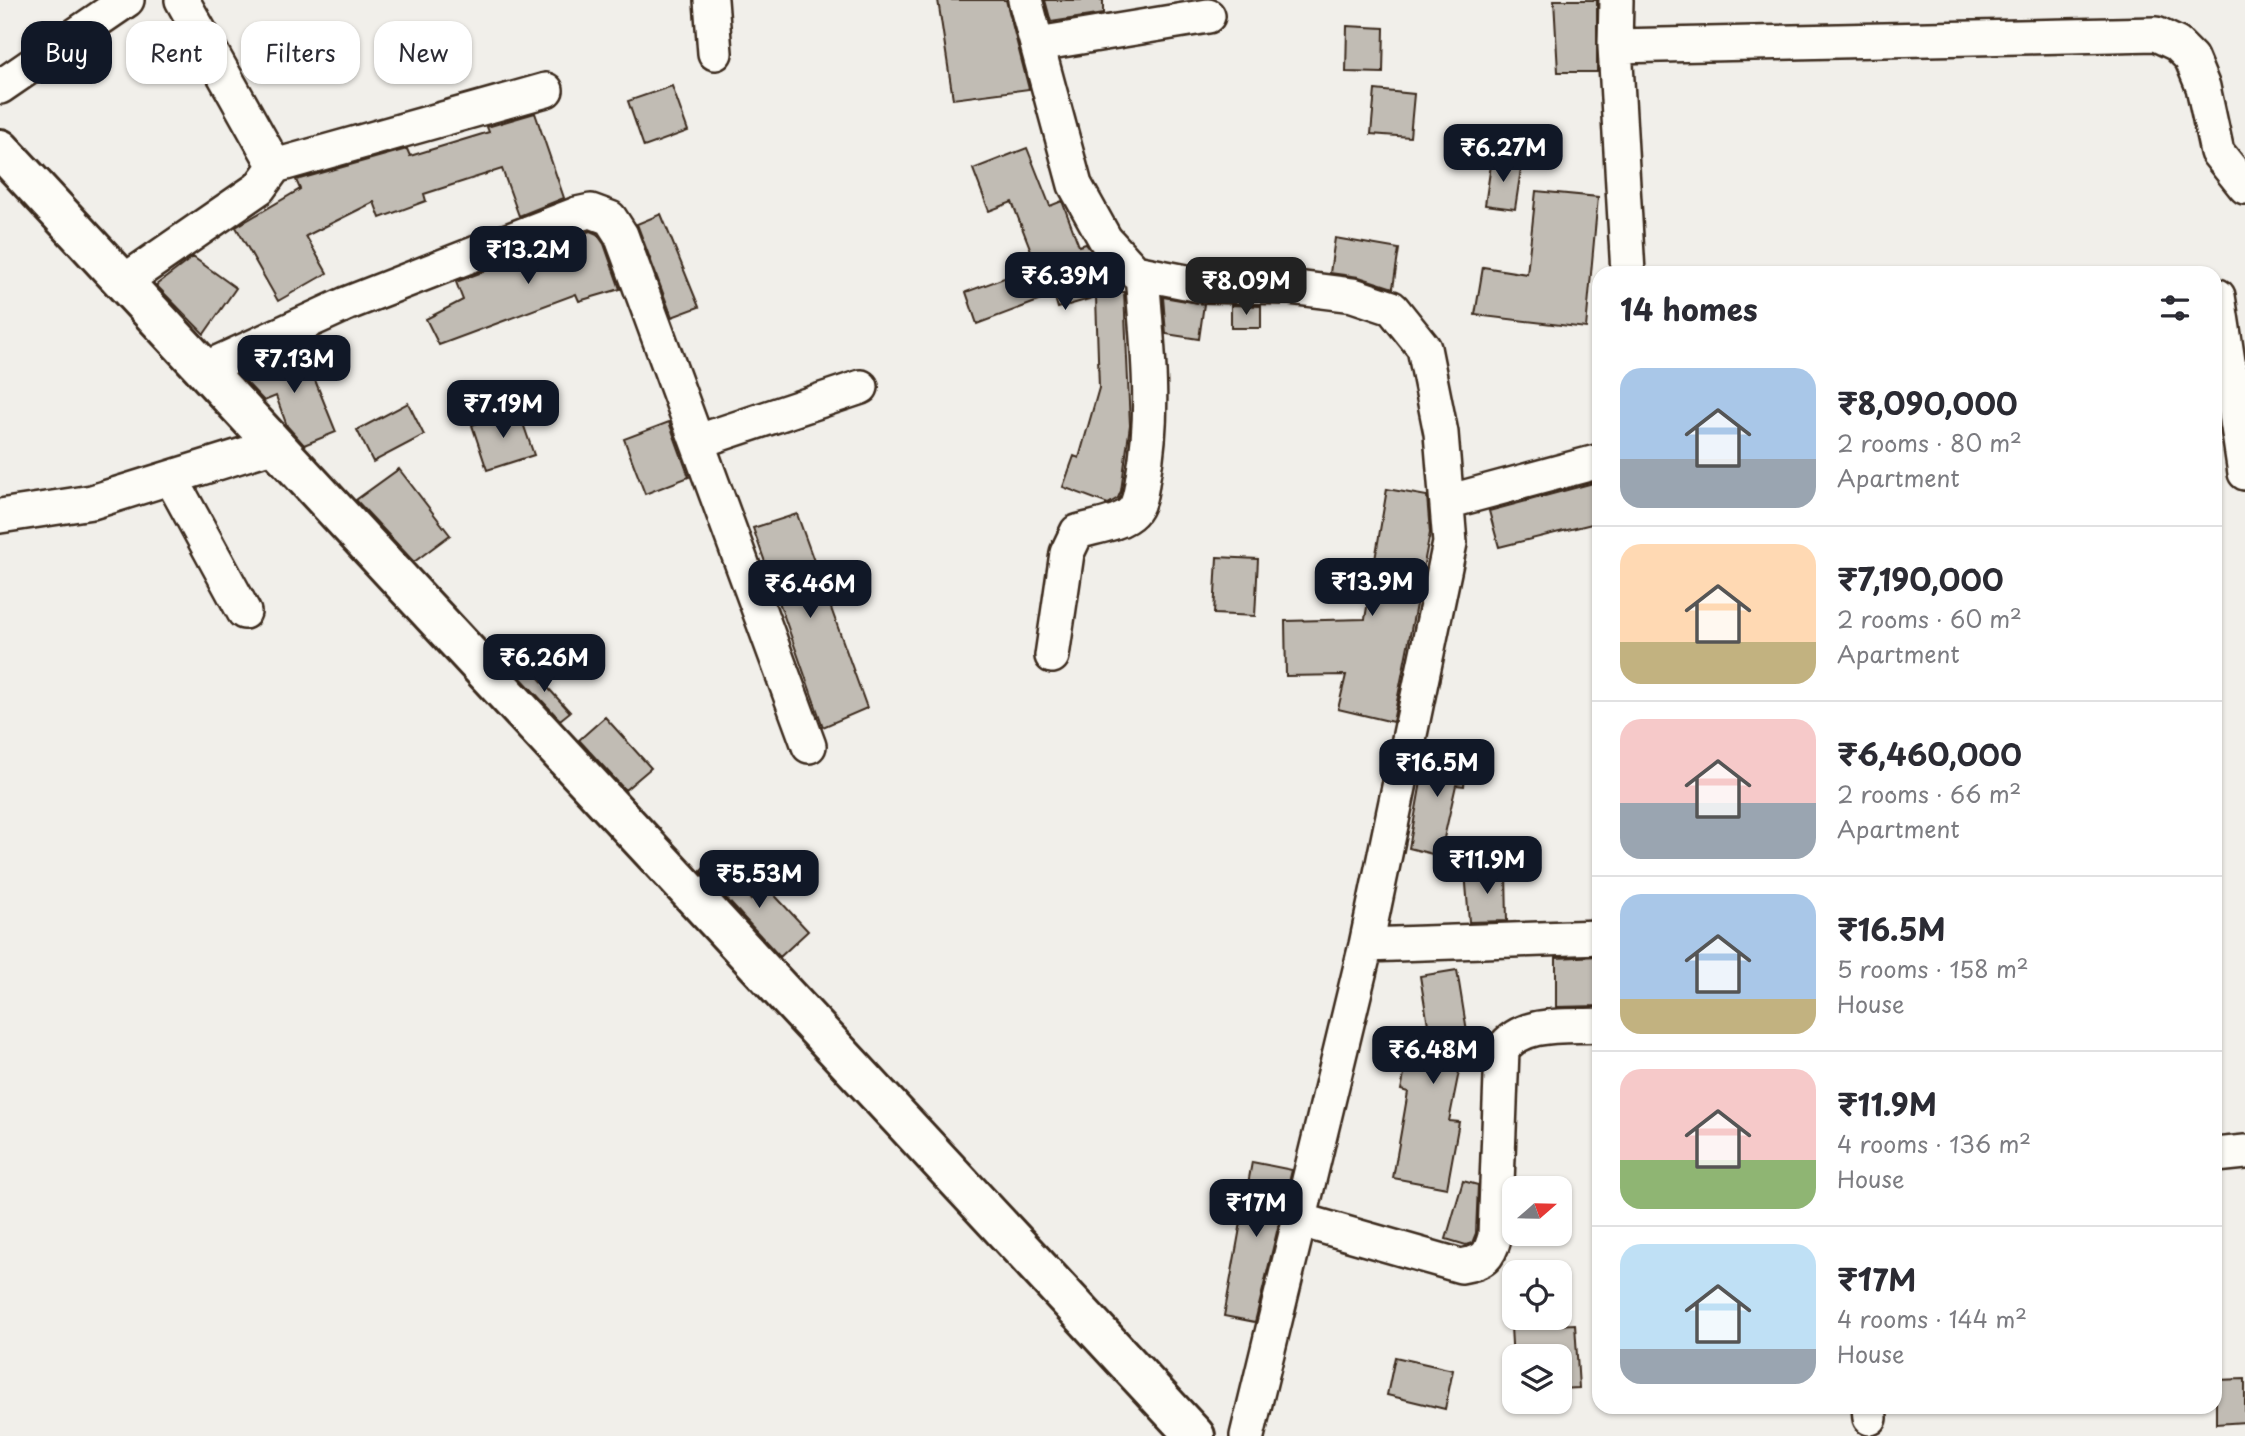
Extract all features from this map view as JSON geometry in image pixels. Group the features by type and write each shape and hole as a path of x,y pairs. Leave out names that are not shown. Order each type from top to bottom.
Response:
{"main road":[{"path":"0,149 1195,1436"}],"street":[{"path":"0,87 127,0"},
{"path":"182,0 275,166"},
{"path":"711,0 715,53"},
{"path":"1025,0 1075,185 1105,239 1135,272 1201,285 1289,288 1353,295 1392,308 1424,348 1441,433 1450,543 1366,945 1247,1436"},
{"path":"1616,0 1615,46 1628,266"},
{"path":"1038,44 1208,16"},
{"path":"1615,46 2156,34 2177,44 2191,58 2203,87 2217,152 2245,187"},
{"path":"123,282 259,188 275,166 546,90"},
{"path":"204,369 346,304 522,234 591,211 610,218 621,235 699,441 808,746"},
{"path":"1052,656 1067,553 1077,532 1129,516 1140,495 1149,445 1151,401 1142,274"},
{"path":"2226,294 2245,473"},
{"path":"699,441 861,387"},
{"path":"0,516 92,502 275,445"},
{"path":"1447,502 1592,463"},
{"path":"171,478 244,612"},
{"path":"1366,945 1592,937"},
{"path":"1300,1220 1461,1266 1481,1262 1490,1255 1495,1236 1502,1050 1509,1040 1521,1031 1592,1027"},
{"path":"2222,1154 2245,1152"}],"building":[{"path":"938,0 1006,0 1029,89 953,99"},
{"path":"1045,0 1103,0 1103,14 1051,22"},
{"path":"1554,0 1597,0 1597,72 1558,72"},
{"path":"1347,26 1384,28 1383,73 1346,72"},
{"path":"672,86 688,131 644,147 628,101"},
{"path":"1375,90 1414,94 1410,137 1371,134"},
{"path":"535,113 564,198 519,216 502,169 424,194 426,201 380,218 374,202 306,236 327,273 278,301 236,227 300,189 296,180 407,149 410,156 489,132 487,127"},
{"path":"1027,148 1050,206 1062,201 1079,246 1086,244 1104,266 1110,290 1124,292 1130,425 1121,491 1118,498 1108,504 1063,487 1074,456 1079,458 1099,388 1096,297 1058,308 1054,295 977,324 966,292 1037,266 1012,202 989,211 973,169"},
{"path":"1492,158 1522,163 1515,209 1485,205"},
{"path":"1536,191 1598,197 1586,328 1475,315 1483,267 1527,274"},
{"path":"661,214 699,307 672,317 637,224"},
{"path":"590,231 597,234 604,244 620,289 579,301 576,294 439,345 426,319 463,300 456,282"},
{"path":"1335,238 1399,249 1393,288 1359,277 1330,273"},
{"path":"193,257 236,288 204,334 156,285"},
{"path":"1163,297 1204,304 1199,339 1166,334"},
{"path":"1231,305 1261,306 1261,328 1231,328"},
{"path":"302,348 336,432 304,445 287,426 276,396 264,401 247,383 243,372"},
{"path":"408,403 424,435 373,462 357,430"},
{"path":"518,409 534,455 487,470 472,425"},
{"path":"669,422 689,477 645,494 624,439"},
{"path":"399,469 450,535 414,562 356,500"},
{"path":"1592,483 1592,524 1499,547 1489,511"},
{"path":"1387,489 1427,496 1430,533 1393,722 1338,709 1346,675 1286,676 1285,621 1365,619"},
{"path":"797,514 867,708 823,727 753,528"},
{"path":"1217,557 1258,559 1255,616 1214,614"},
{"path":"529,667 570,712 560,720 519,676"},
{"path":"605,717 651,768 625,790 579,740"},
{"path":"1427,749 1468,753 1464,786 1456,785 1440,856 1409,848"},
{"path":"715,857 751,900 766,886 808,931 780,957 701,871"},
{"path":"1465,871 1506,871 1507,921 1469,922"},
{"path":"1592,956 1592,1006 1556,1007 1556,958"},
{"path":"1457,970 1467,1032 1449,1121 1459,1122 1447,1188 1393,1178 1408,1092 1401,1090 1410,1044 1432,1049 1420,976"},
{"path":"1252,1162 1292,1170 1255,1322 1224,1316"},
{"path":"1463,1181 1478,1185 1476,1233 1472,1243 1466,1245 1446,1239"},
{"path":"1572,1324 1575,1324 1579,1388 1572,1388 1572,1344 1512,1344 1511,1330 1572,1330"},
{"path":"1395,1357 1453,1370 1445,1409 1387,1395"},
{"path":"2245,1379 2245,1422 2216,1424 2216,1414 2222,1414 2222,1380"}]}
